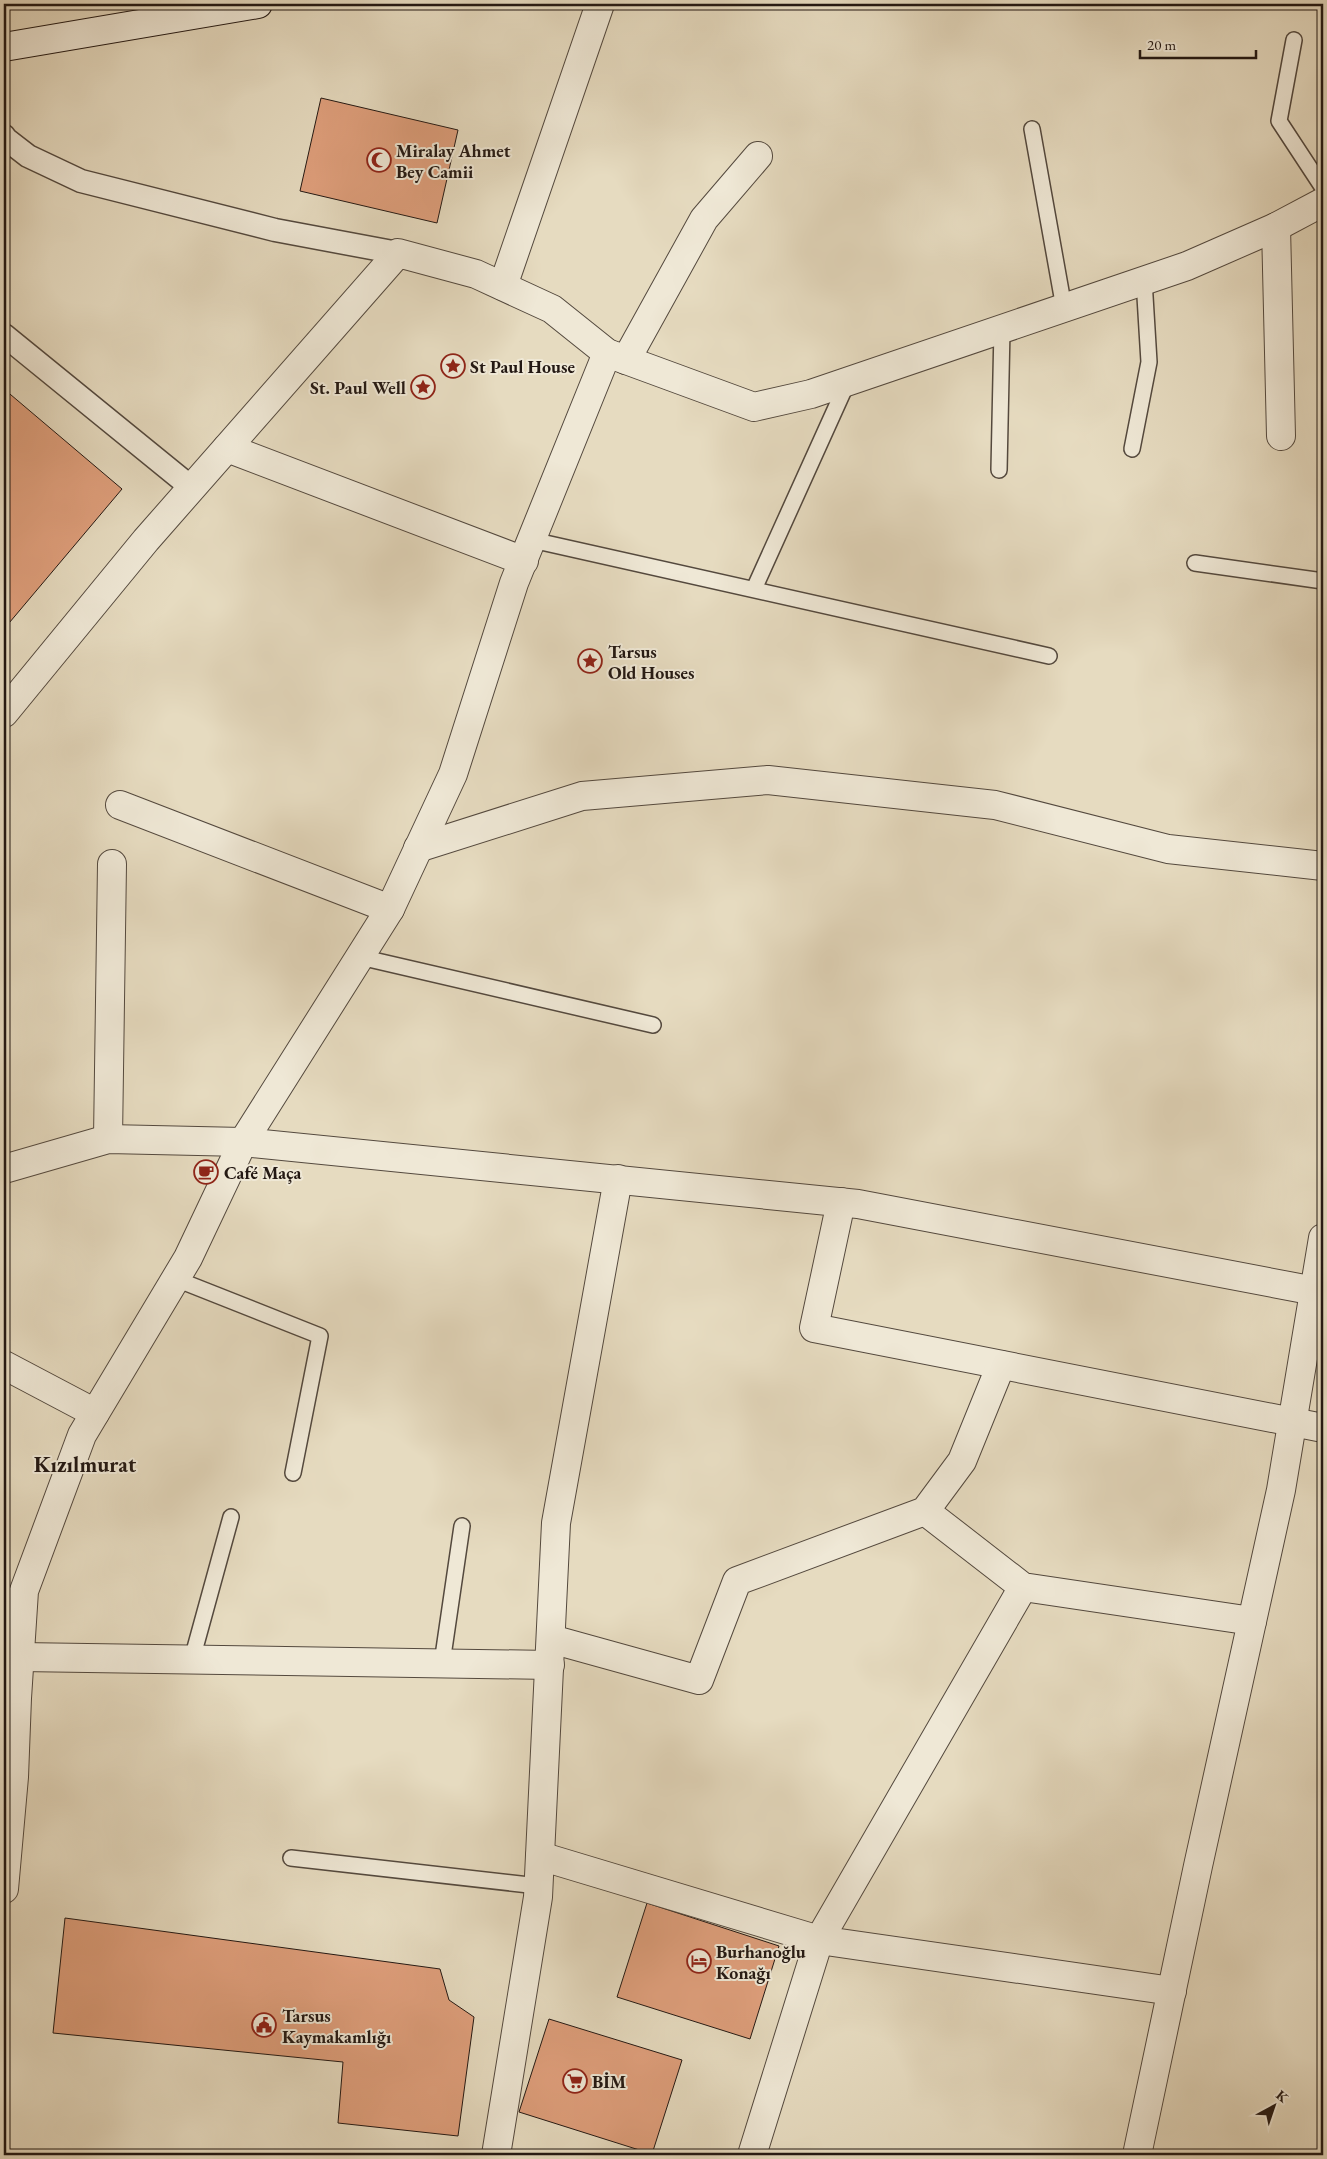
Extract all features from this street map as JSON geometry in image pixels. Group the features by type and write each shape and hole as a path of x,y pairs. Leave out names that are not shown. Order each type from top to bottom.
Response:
{"street":[{"path":"4,47 258,4"},
{"path":"503,286 600,4"},
{"path":"4,136 28,156 81,180 275,230 398,253 476,274 552,309 617,356 754,407 811,394 1187,266 1276,227 1323,202"},
{"path":"4,1889 9,1775 20,1657 14,1594 82,1435 188,1258 243,1142 390,909 453,774 514,584 617,356 704,219 758,156"},
{"path":"1276,227 1281,436"},
{"path":"4,713 146,540 398,253"},
{"path":"4,335 192,488"},
{"path":"227,448 528,551"},
{"path":"418,848 582,796 768,780 995,805 1168,849 1323,866"},
{"path":"120,805 390,909"},
{"path":"108,1139 112,864"},
{"path":"4,1168 108,1139 243,1142 878,1207 1315,1291"},
{"path":"496,2155 538,1897 556,1523 618,1179"},
{"path":"840,1202 814,1328 1323,1428"},
{"path":"1137,2155 1280,1490 1323,1238"},
{"path":"4,1365 95,1413"},
{"path":"20,1657 442,1663 550,1652 699,1680 737,1581 860,1537 925,1511 962,1461 1001,1365"},
{"path":"925,1511 1023,1587 1252,1621"},
{"path":"752,2155 819,1940 1023,1587"},
{"path":"540,1856 819,1940 1172,1990"}],"lane":[{"path":"1294,40 1279,122 1323,188"},
{"path":"1032,129 1064,308"},
{"path":"1132,449 1149,362 1144,280"},
{"path":"999,470 1002,329"},
{"path":"754,589 848,381"},
{"path":"528,551 754,589 1049,656"},
{"path":"1195,562 1323,581"},
{"path":"360,957 653,1025"},
{"path":"176,1279 320,1336 293,1473"},
{"path":"192,1659 230,1517"},
{"path":"442,1663 462,1526"},
{"path":"291,1858 538,1886"}],"building":[{"name":"Miralay Ahmet Bey Camii","path":"321,98 458,130 437,223 300,191"},
{"path":"4,389 122,489 4,629"},
{"path":"647,1903 779,1946 750,2039 617,1997"},
{"name":"Tarsus Kaymakamlığı","path":"65,1918 440,1969 449,2000 474,2017 458,2136 338,2123 343,2062 53,2033"},
{"path":"549,2019 682,2060 652,2154 519,2112"}],"place":[{"name":"Miralay Ahmet Bey Camii","path":"379,160"},
{"name":"St Paul House","path":"453,366"},
{"name":"St. Paul Well","path":"423,387"},
{"name":"Tarsus Old Houses","path":"590,661"},
{"name":"Café Maça","path":"206,1172"},
{"name":"Burhanoğlu Konağı","path":"699,1961"},
{"name":"Tarsus Kaymakamlığı","path":"264,2025"},
{"name":"BİM","path":"575,2081"}],"district":[{"name":"Kızılmurat","path":"85,1464"}]}
